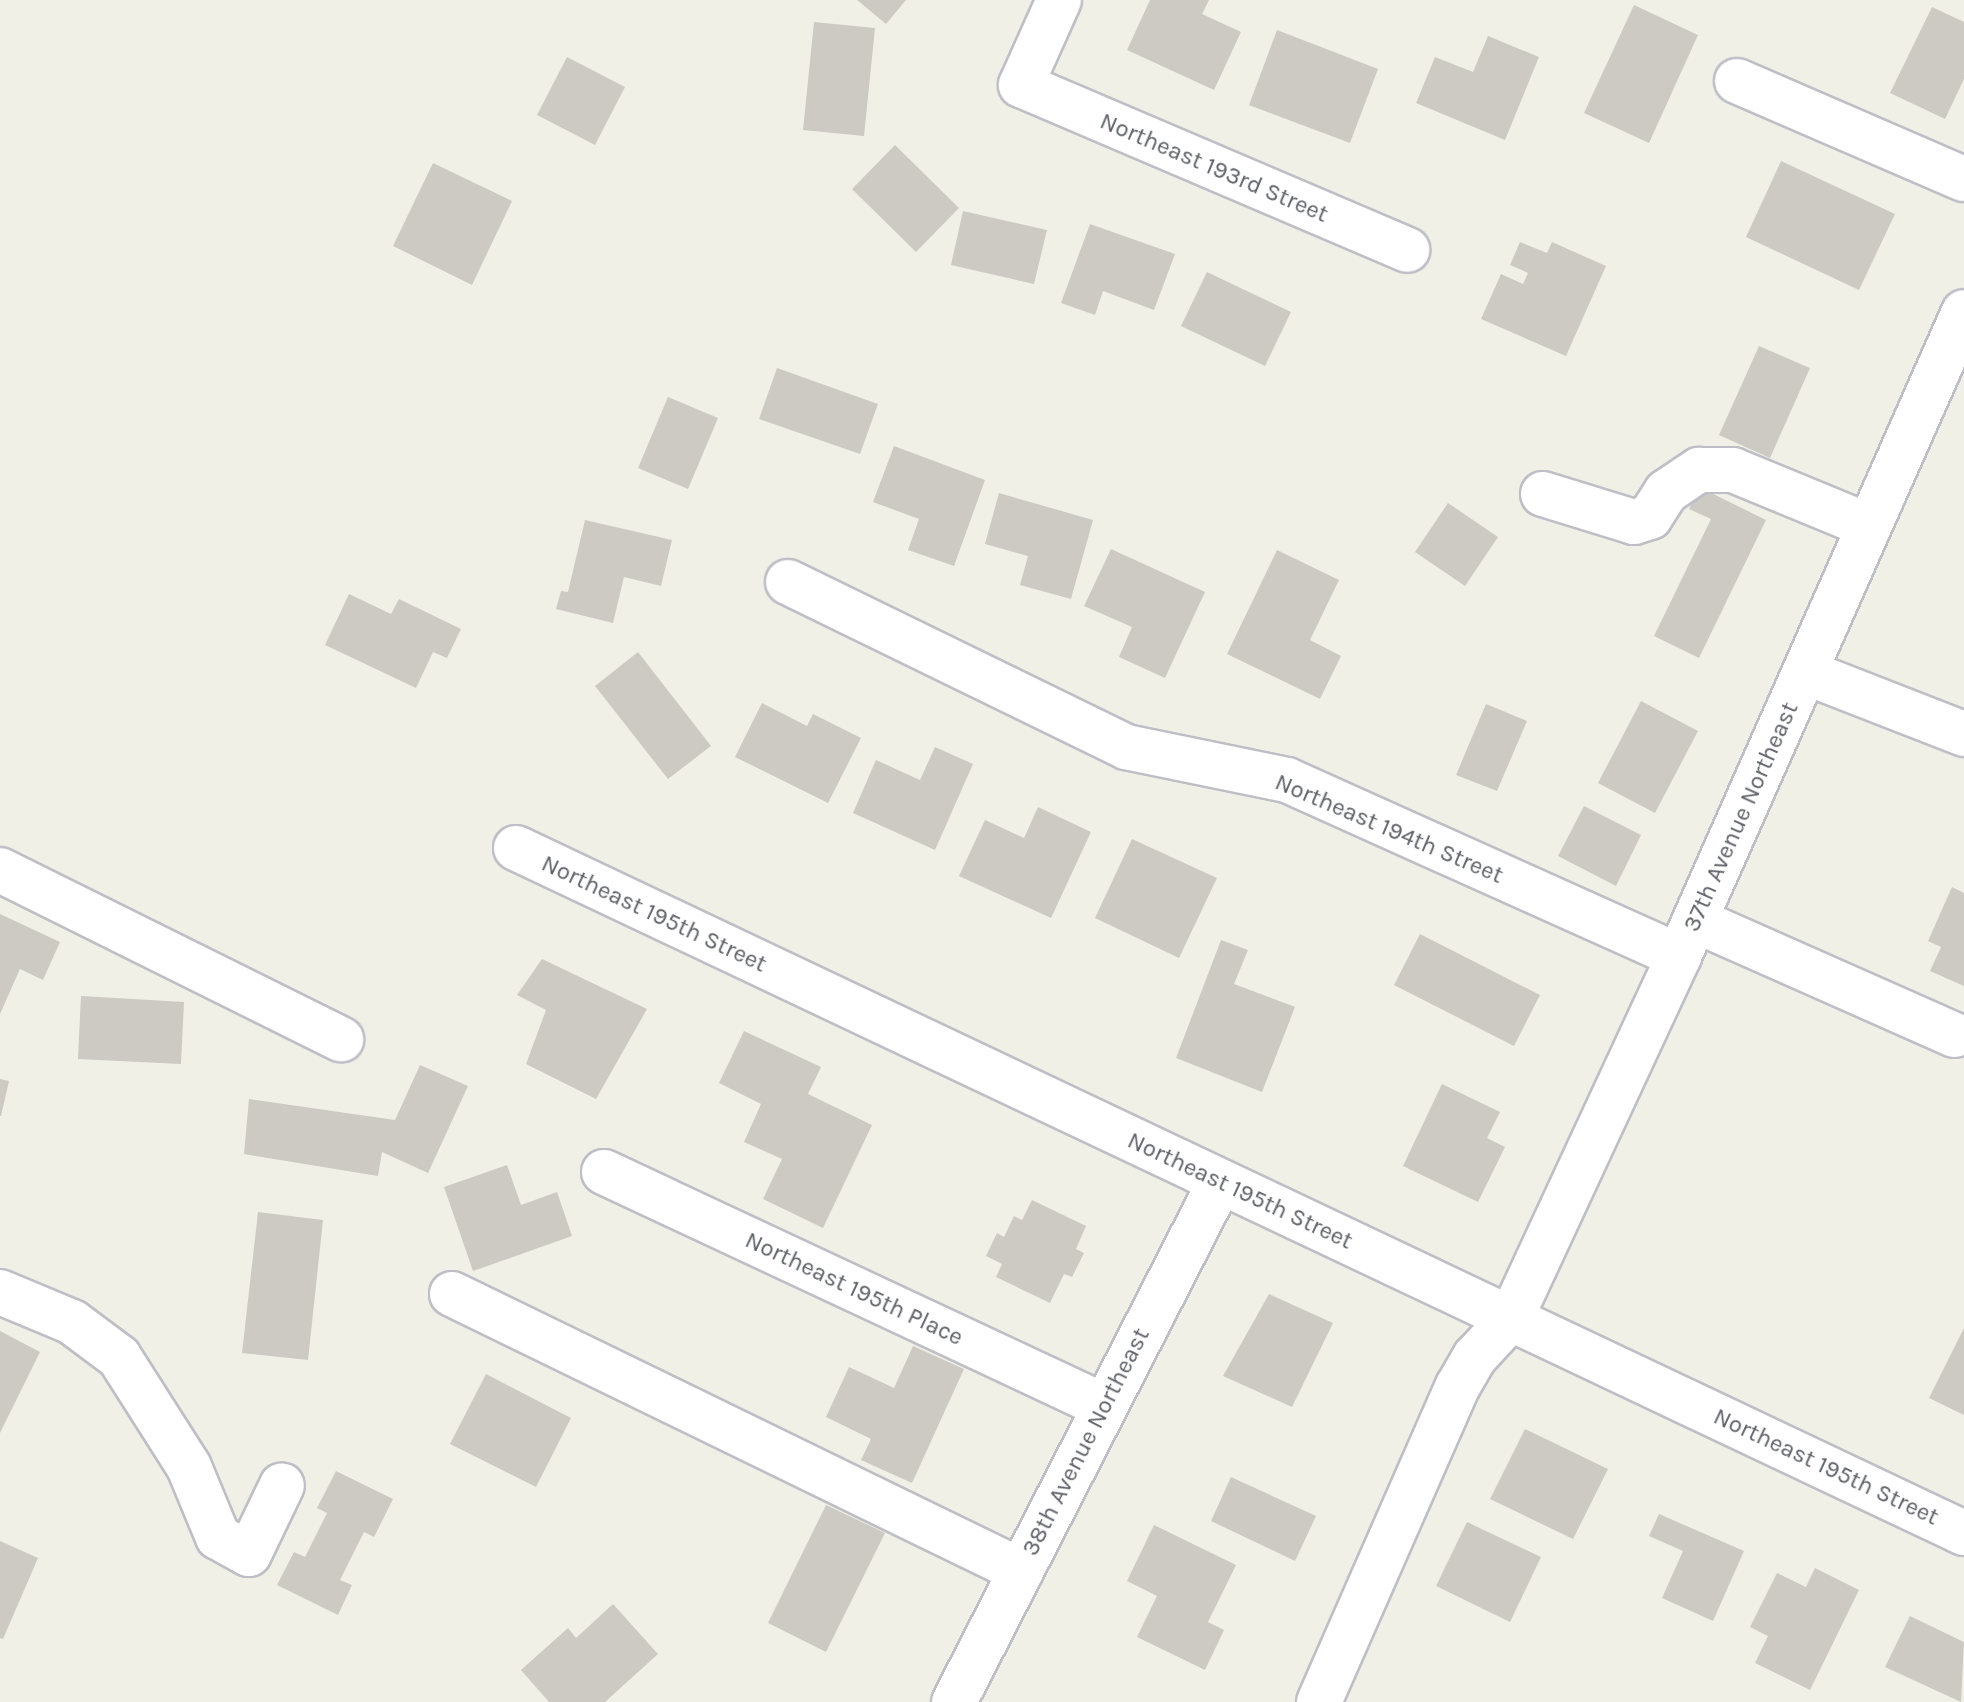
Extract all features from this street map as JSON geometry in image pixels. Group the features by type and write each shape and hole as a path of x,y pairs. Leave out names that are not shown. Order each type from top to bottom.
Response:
{"street":[{"name":"Northeast 193rd Street","path":"1059,0 1021,85 1407,250"},
{"path":"1737,81 1964,179"},
{"name":"37th Avenue Northeast","path":"1319,1702 1458,1386 1475,1357 1511,1318 1687,938 1964,312"},
{"path":"1543,494 1634,522 1650,517 1666,492 1699,470 1733,470 1869,526"},
{"name":"Northeast 194th Street","path":"788,582 1126,747 1287,780 1687,938 1955,1035"},
{"path":"1805,672 1964,734"},
{"name":"Northeast 195th Street","path":"516,848 1964,1533"},
{"path":"0,870 341,1039"},
{"name":"Northeast 195th Place","path":"604,1172 1104,1406"},
{"name":"38th Avenue Northeast","path":"954,1702 1220,1182"},
{"path":"0,1292 72,1322 119,1357 189,1467 218,1537 249,1554 282,1485"},
{"path":"452,1294 1021,1571"}],"building":[{"path":"857,0 906,0 886,24"},
{"path":"1150,0 1209,0 1202,14 1241,32 1214,90 1127,50"},
{"path":"1634,5 1698,35 1649,143 1584,113"},
{"path":"1932,7 1964,22 1964,79 1945,119 1890,93"},
{"path":"814,22 875,28 864,136 803,130"},
{"path":"1277,30 1378,69 1350,143 1249,105"},
{"path":"1488,36 1539,57 1505,140 1416,103 1435,57 1473,72"},
{"path":"567,57 625,87 595,145 537,115"},
{"path":"895,145 959,208 916,252 852,189"},
{"path":"1781,161 1895,214 1859,290 1746,237"},
{"path":"433,163 512,201 472,285 393,246"},
{"path":"963,211 1047,230 1034,284 951,265"},
{"path":"1090,224 1175,254 1154,310 1103,291 1095,315 1061,303"},
{"path":"1520,242 1547,253 1552,242 1606,266 1566,356 1481,319 1501,274 1523,284 1528,273 1510,265"},
{"path":"1207,272 1291,312 1265,366 1181,326"},
{"path":"1759,346 1810,368 1770,458 1719,435"},
{"path":"777,368 878,404 860,454 759,419"},
{"path":"668,397 718,418 688,489 638,468"},
{"path":"894,446 985,480 954,566 908,550 919,519 873,502"},
{"path":"1699,487 1766,520 1699,658 1654,636 1711,519 1689,509"},
{"path":"999,493 1093,520 1071,599 1020,585 1028,556 985,544"},
{"path":"1448,503 1498,537 1465,586 1415,552"},
{"path":"585,520 672,540 661,586 624,577 613,623 556,609 561,591 568,592"},
{"path":"1111,549 1205,592 1165,678 1119,657 1132,627 1084,606"},
{"path":"1277,550 1339,580 1310,640 1341,656 1320,699 1227,654"},
{"path":"349,594 391,614 399,599 461,629 447,658 433,652 416,688 325,645"},
{"path":"638,652 711,746 668,779 595,686"},
{"path":"1641,701 1698,731 1655,813 1598,783"},
{"path":"762,703 807,726 813,714 861,738 828,803 735,757"},
{"path":"1486,704 1527,721 1497,791 1456,775"},
{"path":"935,747 973,764 935,850 853,813 876,760 920,780"},
{"path":"1584,806 1641,835 1616,886 1558,856"},
{"path":"1038,807 1091,832 1051,918 959,876 985,820 1024,838"},
{"path":"1132,839 1217,878 1179,958 1095,918"},
{"path":"1952,887 1964,893 1964,986 1930,971 1941,947 1928,941"},
{"path":"0,914 60,942 43,980 20,969 0,1014"},
{"path":"1420,934 1540,995 1514,1046 1394,985"},
{"path":"1221,940 1248,950 1234,984 1295,1007 1262,1092 1176,1058"},
{"path":"542,959 647,1009 596,1099 526,1064 546,1010 517,995"},
{"path":"81,996 184,1002 181,1064 78,1059"},
{"path":"744,1031 821,1067 808,1094 872,1125 823,1228 763,1199 782,1159 744,1142 761,1104 719,1083"},
{"path":"420,1065 468,1086 428,1173 382,1152 378,1176 244,1154 249,1099 395,1120"},
{"path":"0,1079 9,1081 1,1116 0,1116"},
{"path":"1442,1084 1500,1112 1487,1138 1505,1147 1478,1202 1403,1166"},
{"path":"507,1165 521,1205 557,1192 572,1236 473,1271 444,1187"},
{"path":"1032,1200 1086,1226 1076,1249 1084,1253 1072,1277 1064,1274 1050,1303 996,1277 1002,1264 986,1256 997,1233 1004,1237 1014,1216 1022,1220"},
{"path":"258,1212 323,1220 308,1360 242,1353"},
{"path":"1269,1294 1333,1323 1292,1407 1223,1376"},
{"path":"1964,1328 1964,1415 1929,1398"},
{"path":"0,1331 40,1352 0,1433"},
{"path":"913,1346 964,1369 912,1483 861,1460 871,1439 826,1417 849,1367 894,1388"},
{"path":"486,1374 571,1418 536,1487 450,1444"},
{"path":"1525,1429 1608,1469 1573,1539 1490,1499"},
{"path":"336,1471 393,1499 374,1537 364,1532 340,1580 352,1585 338,1615 277,1585 294,1552 305,1557 327,1513 317,1508"},
{"path":"1231,1477 1316,1516 1295,1561 1211,1521"},
{"path":"826,1505 885,1533 826,1652 768,1623"},
{"path":"1659,1514 1744,1551 1713,1621 1662,1598 1683,1551 1649,1536"},
{"path":"1467,1522 1541,1557 1510,1622 1436,1586"},
{"path":"1154,1525 1236,1565 1208,1622 1224,1630 1205,1670 1137,1637 1157,1596 1127,1581"},
{"path":"0,1541 38,1558 3,1639 0,1638"},
{"path":"1815,1568 1859,1590 1810,1690 1755,1663 1768,1636 1750,1627 1777,1573 1806,1587"},
{"path":"613,1604 658,1654 605,1702 549,1702 521,1670 568,1628 576,1638"},
{"path":"1910,1616 1964,1642 1961,1702 1885,1667"}]}
